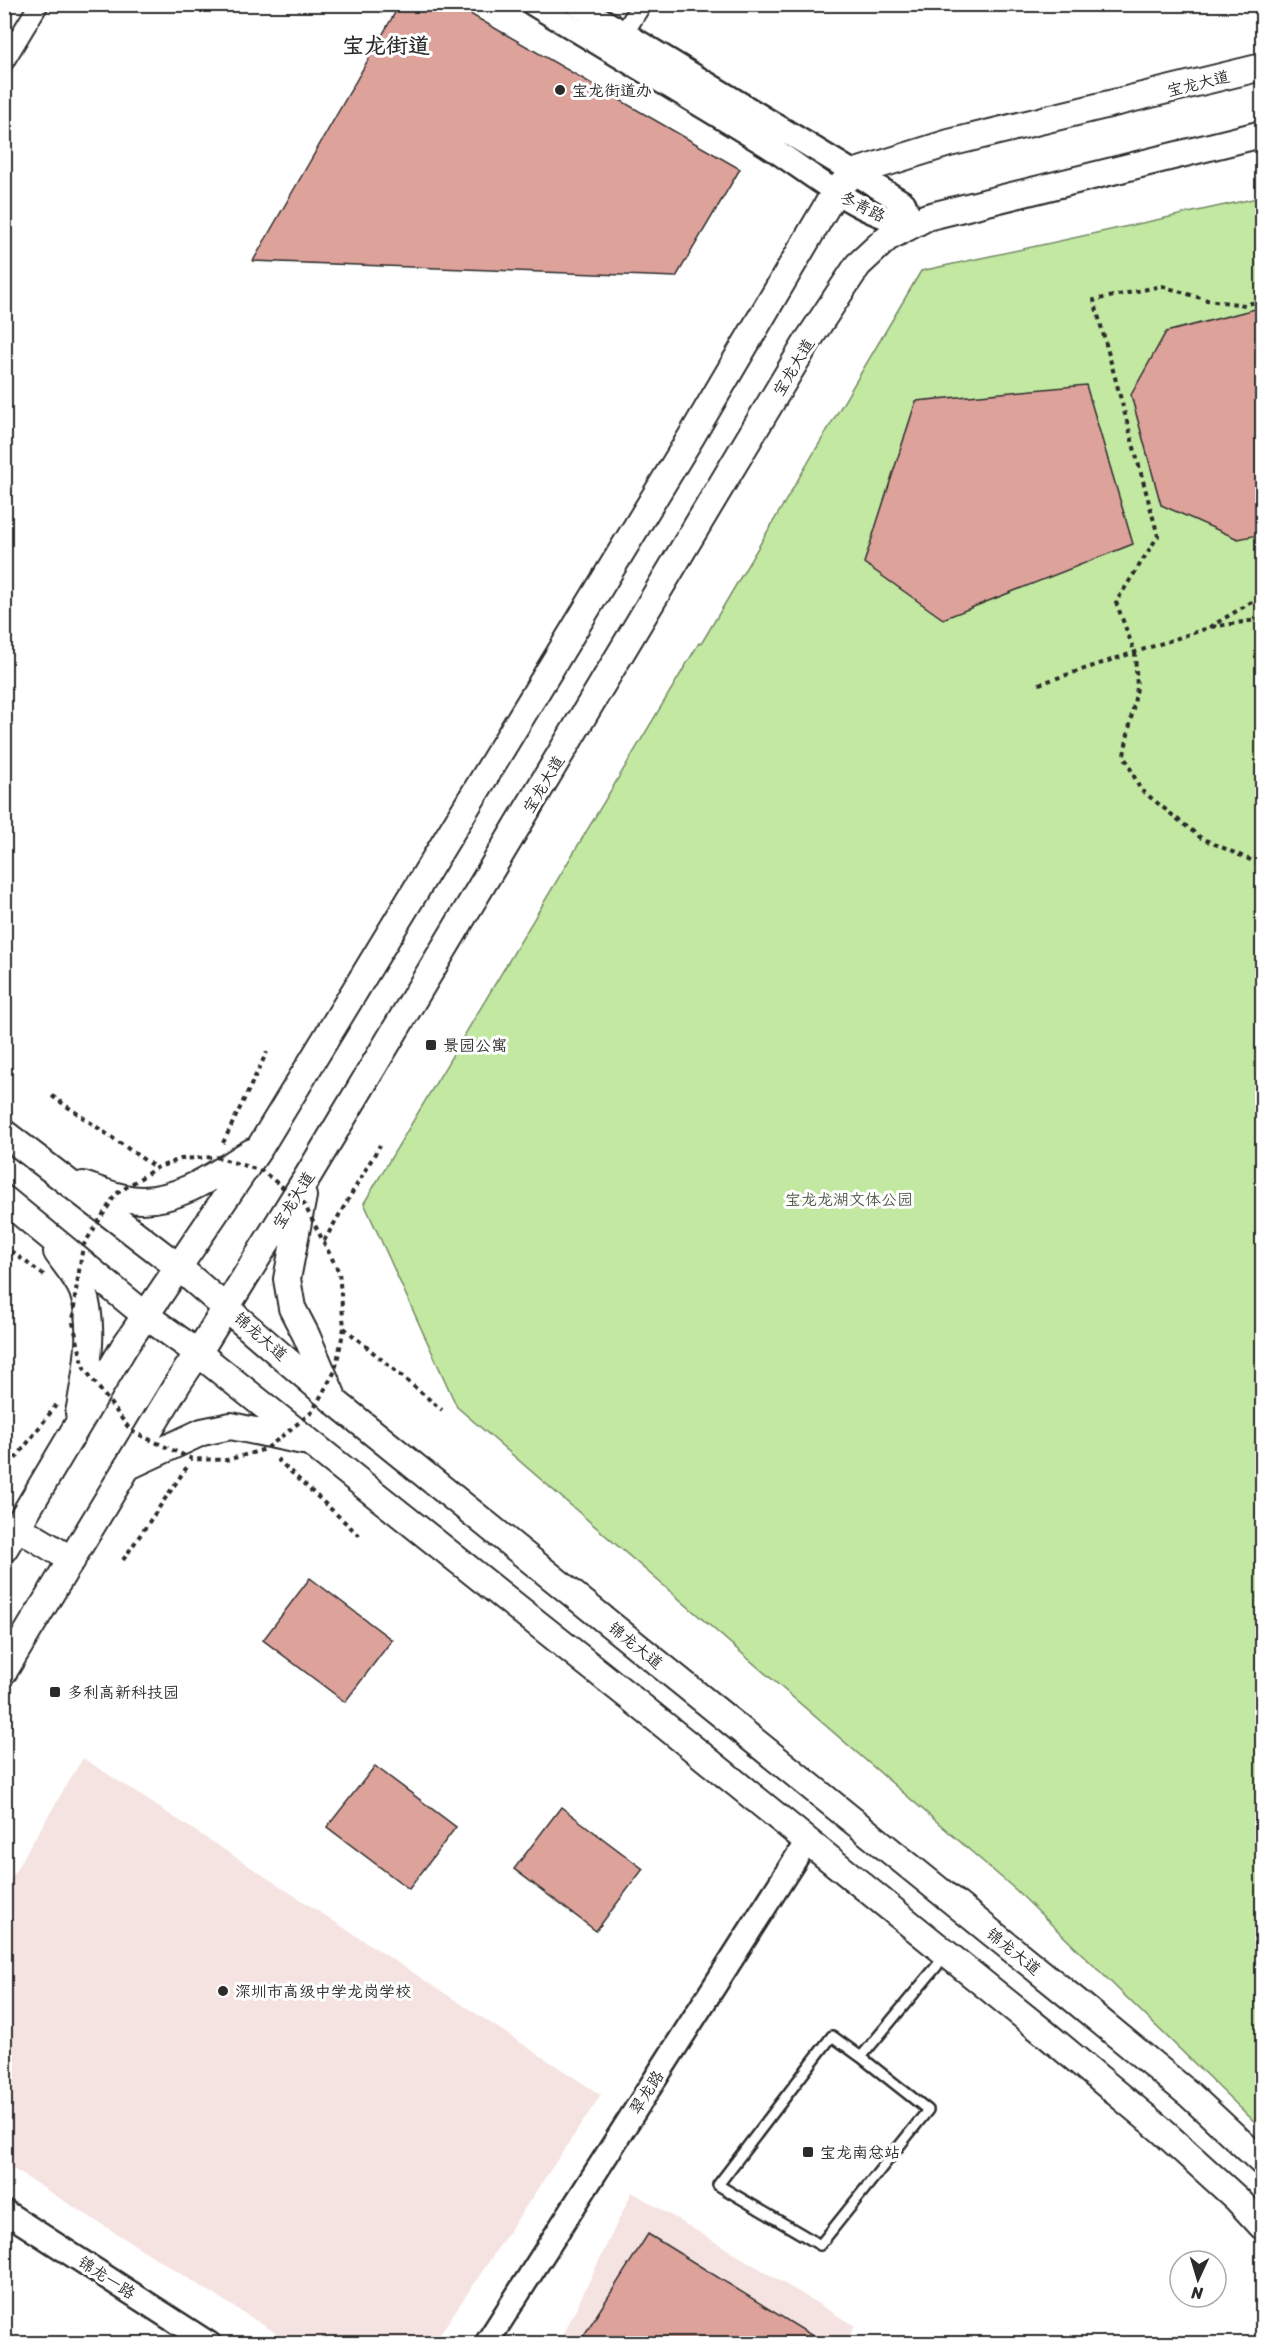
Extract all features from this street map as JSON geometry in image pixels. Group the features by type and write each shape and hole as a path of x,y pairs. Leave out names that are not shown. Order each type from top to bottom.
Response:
{"main road":[{"name":"宝龙大道","path":"4,1549 145,1315 260,1147 691,437 835,192 853,173 949,143 1263,67"},
{"name":"宝龙大道","path":"4,1671 178,1383 309,1174 807,342 858,265 887,237 927,216 1263,134"},
{"name":"锦龙大道","path":"4,1133 226,1306 334,1401 1190,2095 1263,2162"},
{"path":"65,1180 113,1195 141,1200 167,1197 200,1183 260,1147"},
{"path":"309,1174 298,1215 287,1279 292,1308 334,1401"},
{"path":"4,1199 145,1315 198,1353 310,1442 947,1954 1160,2129 1237,2199 1263,2226"},
{"path":"42,1229 82,1289 89,1314 84,1387 77,1427"},
{"path":"128,1467 202,1432 231,1426 310,1442"},
{"path":"17,1527 72,1560"}],"street":[{"path":"4,62 39,4"},
{"name":"冬青路","path":"533,4 737,115 853,173 904,203 913,224 893,222 835,192 737,115 624,33 576,4"},
{"path":"624,33 642,4"},
{"name":"翠龙路","path":"486,2343 807,1841"},
{"name":"锦龙一路","path":"4,2211 210,2343"}],"lane":[{"path":"861,2057 947,1954"},
{"path":"832,2036 861,2057 928,2110 820,2245 718,2185 832,2036"}],"path":[{"path":"1263,300 1245,304 1207,300 1162,286 1094,300 1158,536 1116,602 1135,653 1137,688 1124,755 1140,789 1201,838 1263,865"},
{"path":"1208,628 1263,596"},
{"path":"1039,684 1208,628 1263,619"},
{"path":"216,1157 267,1052"},
{"path":"52,1096 156,1168"},
{"path":"324,1240 380,1145"},
{"path":"216,1157 262,1171 304,1204 339,1272 344,1329 335,1371 312,1412 266,1449 227,1460 192,1459 131,1431 84,1368 73,1323 83,1246 116,1194 156,1168 182,1159 216,1157"},
{"path":"4,1246 48,1278"},
{"path":"66,1290 75,1297"},
{"path":"344,1329 442,1410"},
{"path":"77,1377 84,1368"},
{"path":"10,1466 64,1395"},
{"path":"266,1449 362,1538"},
{"path":"123,1560 192,1459"}],"shaded area":[{"name":"深圳市高级中学龙岗学校","path":"83,1758 601,2095 434,2343 292,2343 5,2164 5,1888"},
{"path":"632,2192 855,2326 845,2343 559,2344"}],"green space":[{"name":"宝龙龙湖文体公园","path":"1262,197 1262,2129 1017,1891 457,1407 364,1203 699,643 701,644 707,634 921,271"}],"building":[{"name":"宝龙街道办","path":"400,4 453,4 740,169 676,277 253,261"},
{"path":"1263,307 1263,534 1238,539 1161,505 1131,395 1166,332"},
{"path":"1086,385 1133,544 943,619 864,563 916,401"},
{"path":"310,1578 392,1640 345,1702 263,1640"},
{"path":"375,1766 456,1827 409,1889 327,1827"},
{"path":"561,1807 643,1869 596,1931 514,1869"},
{"path":"648,2234 824,2343 579,2343"}],"place":[{"name":"宝龙街道办","path":"560,90"},
{"name":"景园公寓","path":"431,1045"},
{"name":"多利高新科技园","path":"55,1692"},
{"name":"深圳市高级中学龙岗学校","path":"223,1991"},
{"name":"宝龙南总站","path":"808,2152"}],"district":[{"name":"宝龙街道","path":"386,45"}]}
